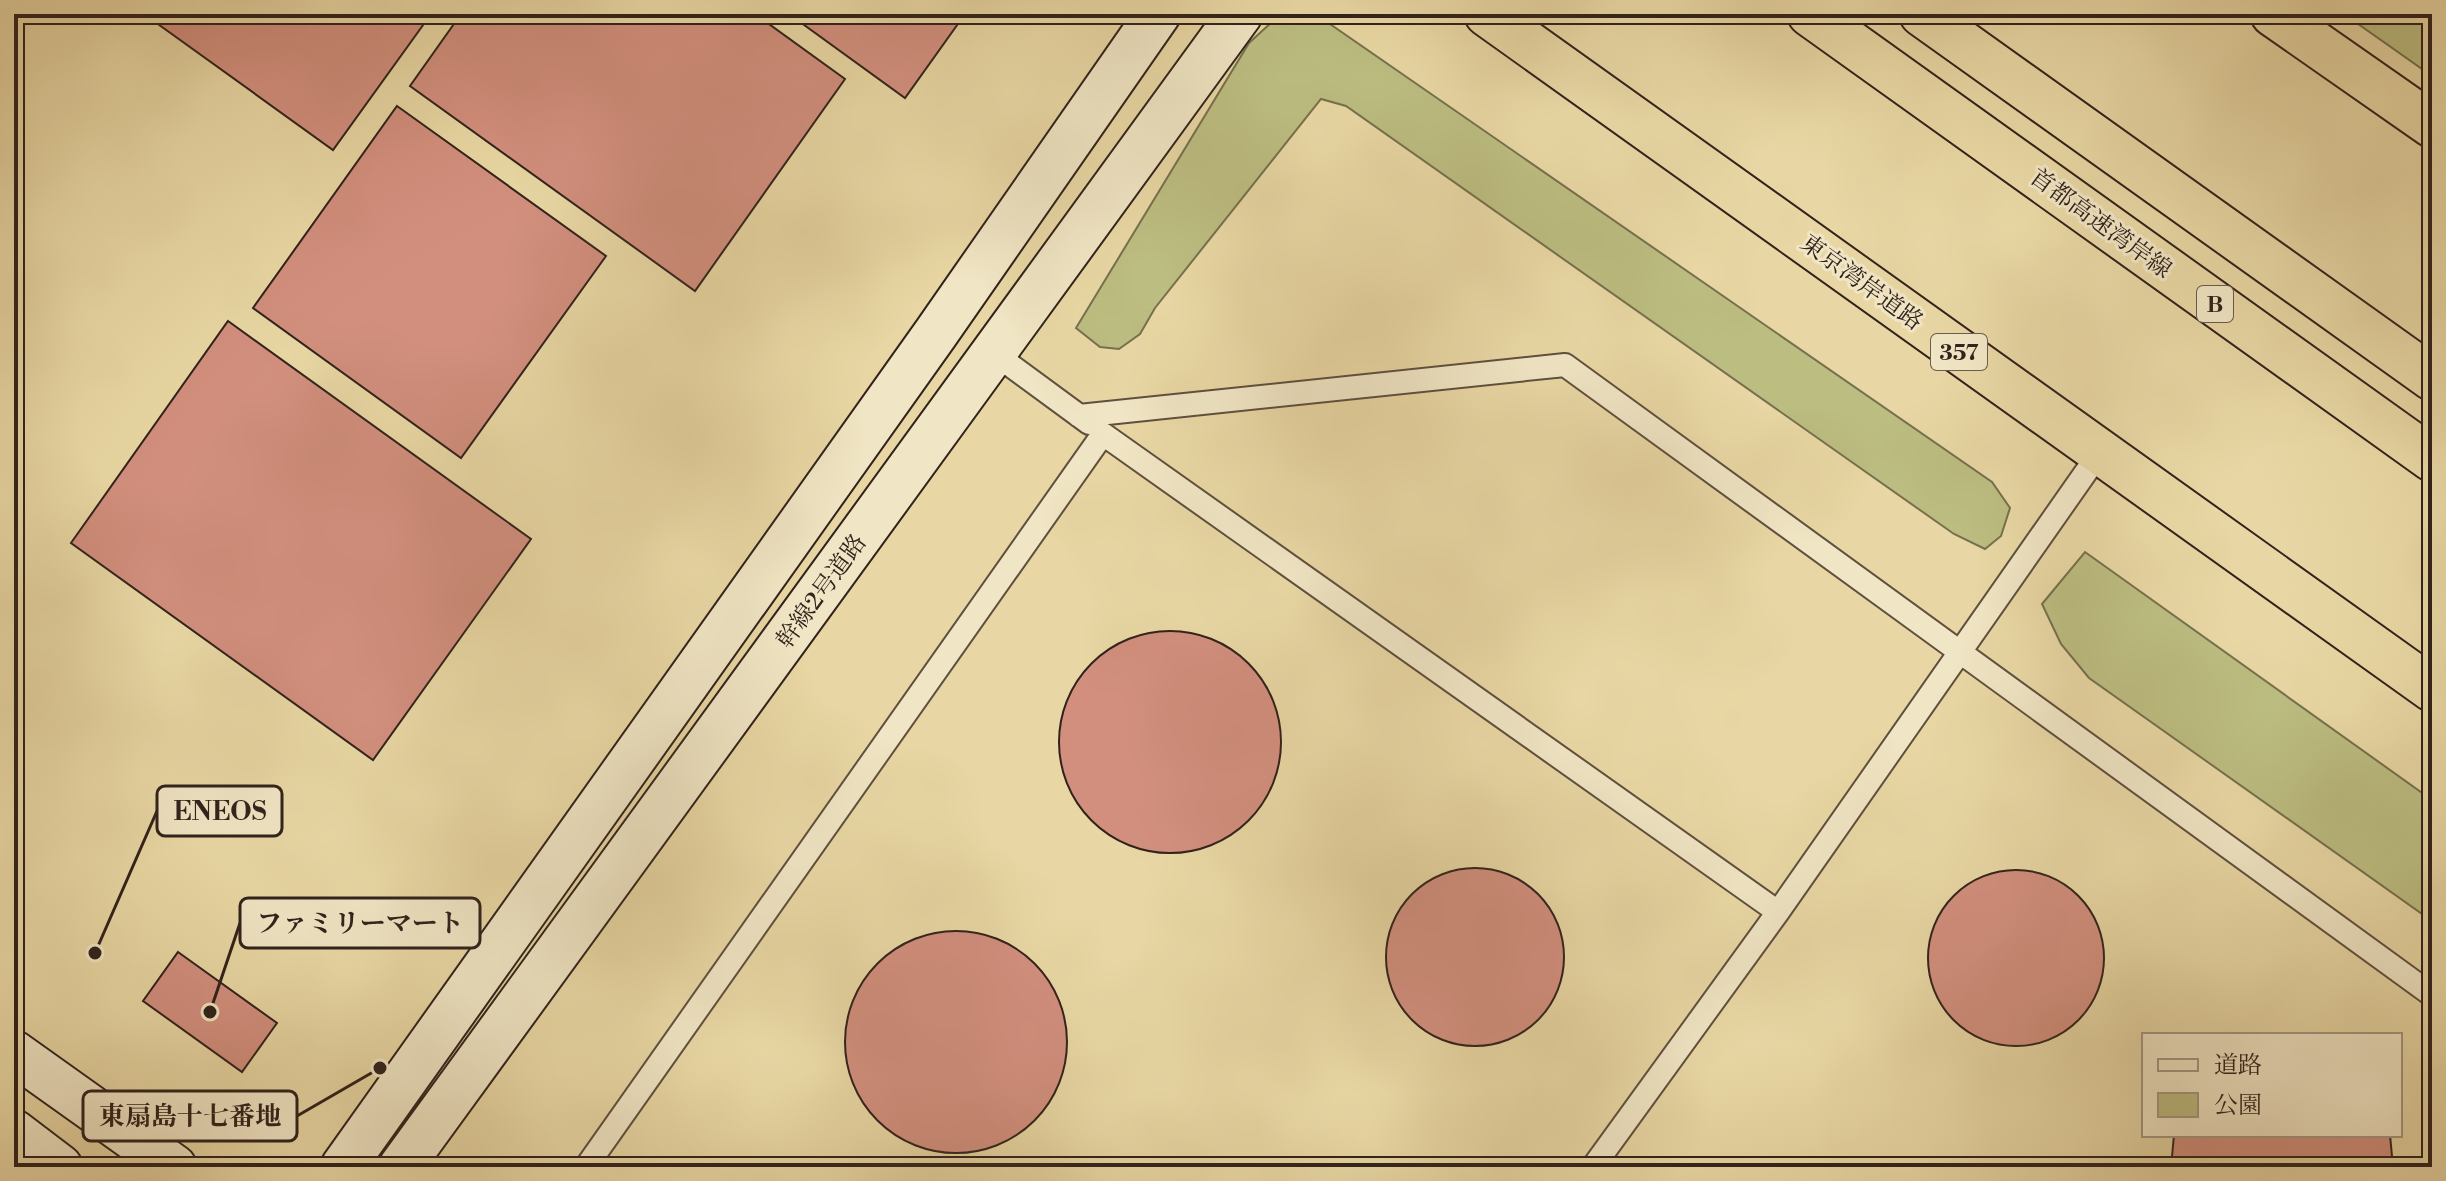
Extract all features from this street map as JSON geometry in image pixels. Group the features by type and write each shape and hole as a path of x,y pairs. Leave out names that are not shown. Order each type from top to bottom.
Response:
{"highway":[{"name":"東京湾岸道路","path":"1487,14 2432,689"},
{"name":"首都高速湾岸線","path":"1810,14 2432,459"},
{"path":"1922,14 2432,378"},
{"path":"2273,14 2432,125"}],"street":[{"path":"343,1167 936,333 1158,14"},
{"name":"幹線2号道路","path":"401,1167 1240,14"},
{"path":"14,1053 174,1167"},
{"path":"14,1132 60,1167"}],"lane":[{"path":"995,354 1103,434 1778,912"},
{"path":"1079,416 1565,365 2432,995"},
{"path":"586,1167 1103,434"},
{"path":"1593,1167 1778,912 2100,452"}],"green space":[{"path":"2344,14 2432,14 2432,76"},
{"path":"1275,19 1327,22 1992,482 2010,508 2001,536 1985,549 1954,534 1346,106 1321,99 1155,308 1140,334 1119,349 1100,347 1076,328 1249,43"},
{"path":"2085,552 2432,800 2432,921 2089,678 2061,644 2042,604"}],"building":[{"path":"144,14 431,14 333,150"},
{"path":"461,14 755,14 845,79 695,291 410,86"},
{"path":"789,14 965,14 905,98"},
{"path":"397,106 606,256 461,458 253,308"},
{"path":"228,321 531,539 373,760 71,543"},
{"path":"1170,631 1212,639 1249,663 1273,700 1281,742 1273,784 1249,821 1212,845 1170,853 1128,845 1091,821 1067,784 1059,742 1067,700 1091,663 1128,639"},
{"path":"1475,868 1509,875 1538,894 1557,923 1564,957 1557,991 1538,1020 1509,1039 1475,1046 1441,1039 1412,1020 1393,991 1386,957 1393,923 1412,894 1441,875"},
{"path":"2016,870 2050,876 2079,895 2098,924 2104,958 2098,992 2079,1021 2050,1040 2016,1046 1982,1040 1953,1021 1934,992 1928,958 1934,924 1953,895 1982,876"},
{"path":"956,931 999,939 1035,963 1059,999 1067,1042 1059,1085 1035,1121 999,1145 956,1153 913,1145 877,1121 853,1085 845,1042 853,999 877,963 913,939"},
{"path":"178,952 277,1023 242,1072 143,1001"},
{"path":"2174,1137 2390,1137 2393,1167 2171,1167"}],"place":[{"name":"ENEOS","path":"95,953"},
{"name":"ファミリーマート","path":"210,1012"},
{"name":"東扇島十七番地","path":"380,1068"}]}
